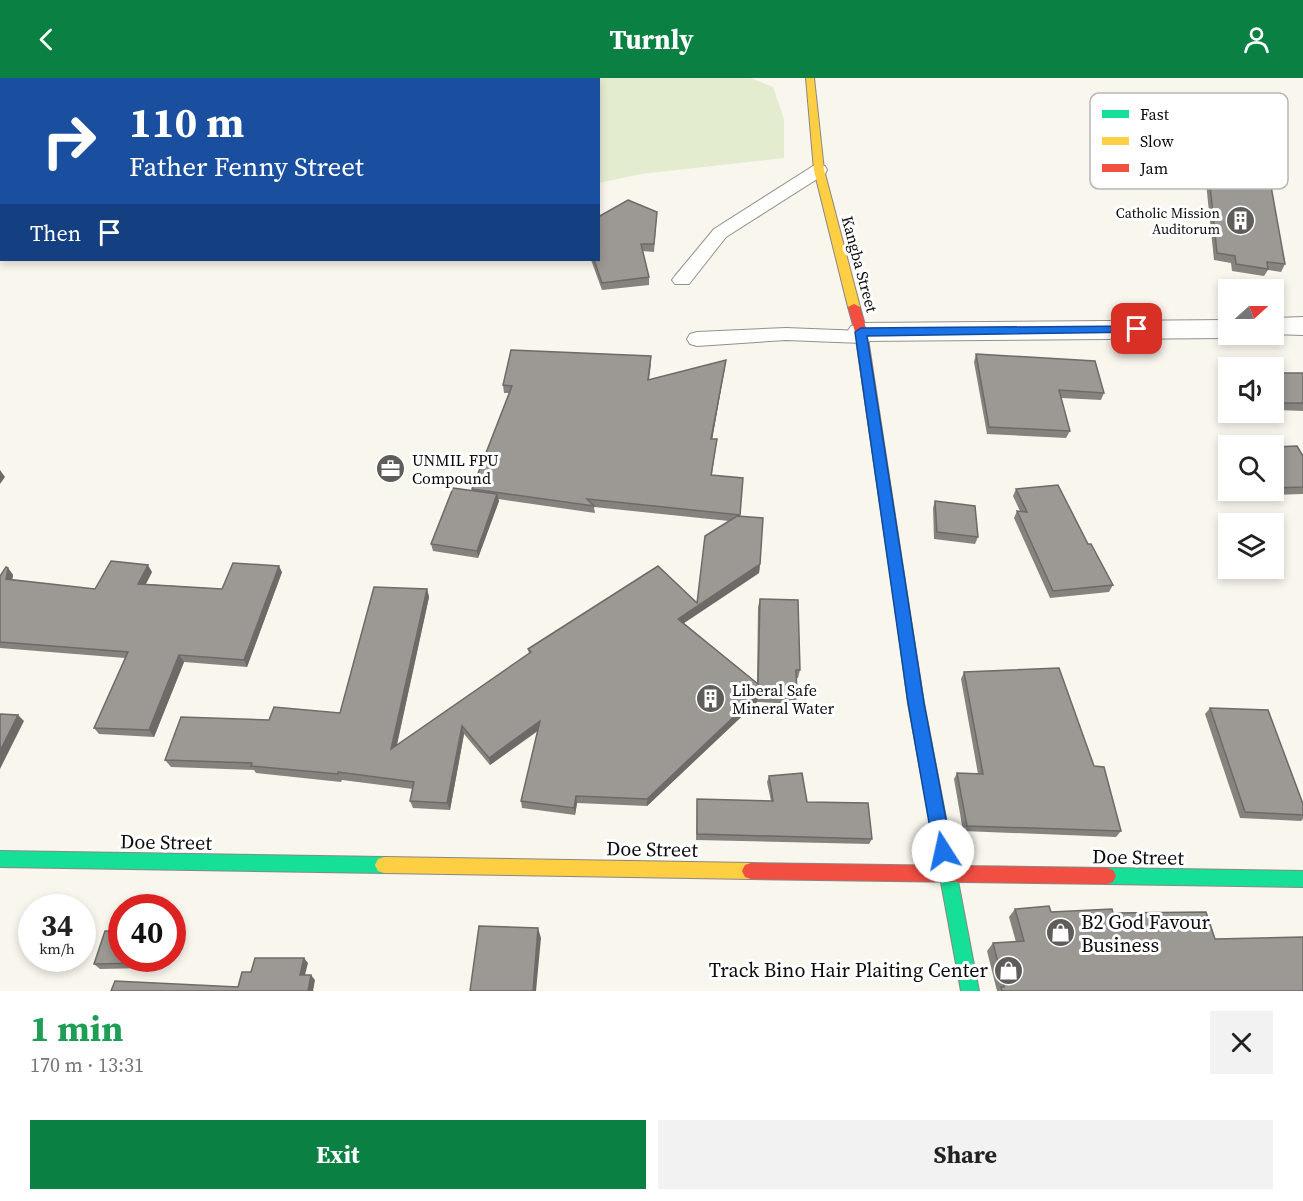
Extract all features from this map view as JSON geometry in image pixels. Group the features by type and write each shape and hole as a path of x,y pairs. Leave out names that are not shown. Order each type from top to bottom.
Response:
{"street":[{"name":"Kangba Street","path":"810,78 819,170 861,334 914,692 970,991"},
{"path":"1284,327 1303,326"},
{"path":"861,334 1218,328"},
{"name":"Doe Street","path":"0,859 1303,879"}],"lane":[{"path":"682,280 720,233 819,170"},
{"path":"697,339 786,334 861,334"}],"green space":[{"path":"600,78 751,78 773,87 784,119 784,158 641,174 600,183"}],"building":[{"name":"Catholic Mission Auditorum","path":"1210,189 1272,189 1285,264 1267,262 1268,269 1236,264 1235,256 1217,253"},
{"path":"628,200 657,212 654,244 641,244 649,277 602,283 594,261 600,261 600,216"},
{"path":"511,350 651,356 648,380 726,360 711,439 717,439 711,475 743,478 740,515 587,499 594,506 472,489 512,386 503,385"},
{"path":"976,354 1095,361 1104,393 1059,390 1070,431 989,427"},
{"path":"1284,373 1303,373 1303,403 1284,403"},
{"path":"1297,446 1303,456 1303,487 1284,488 1284,447"},
{"path":"1058,485 1088,544 1091,544 1113,585 1053,591 1017,511 1027,512 1016,489"},
{"path":"453,488 497,494 477,551 431,544"},
{"path":"935,501 975,506 978,537 937,532"},
{"path":"737,516 763,518 760,564 678,619 758,684 760,599 798,600 800,670 796,670 797,696 758,694 647,799 576,796 574,808 521,801 540,721 489,758 462,726 447,803 410,801 414,782 338,772 338,774 251,766 252,763 165,760 181,717 269,720 274,707 340,713 374,587 427,589 391,749 531,652 528,649 658,566 697,603 705,536"},
{"path":"111,561 148,565 138,584 222,589 233,563 279,566 244,660 179,655 149,730 94,728 128,652 0,642 0,576 6,567 8,568 6,579 95,589"},
{"path":"1059,668 1094,766 1104,767 1121,831 967,826 957,773 983,774 964,672"},
{"path":"1210,708 1268,710 1303,804 1303,815 1245,812"},
{"path":"0,714 18,715 0,751"},
{"path":"802,773 807,802 868,803 872,839 697,834 697,799 773,801 769,776"},
{"path":"1049,906 1051,912 1112,909 1113,913 1206,912 1215,939 1303,937 1303,991 1002,991 1001,987 1004,987 993,943 1024,941 1015,909"},
{"path":"479,926 538,928 533,991 470,991"},
{"path":"105,931 108,931 108,964 96,964"},
{"path":"255,958 304,958 300,975 311,975 308,991 111,991 115,981 238,987 242,972 251,972"}],"traffic: fast":[{"path":"904,620 916,703 970,991"},
{"path":"0,859 384,865"},
{"path":"1107,876 1303,879"}],"traffic: slow":[{"path":"810,78 819,170 854,307"},
{"path":"384,865 751,871"}],"traffic: jam":[{"path":"854,307 861,332 904,620"},
{"path":"751,871 1107,876"}],"place":[{"name":"Catholic Mission Auditorum","path":"1241,221"},
{"name":"UNMIL FPU Compound","path":"391,469"},
{"name":"Liberal Safe Mineral Water","path":"711,699"},
{"name":"B2 God Favour Business","path":"1060,933"},
{"name":"Track Bino Hair Plaiting Center","path":"1009,970"}],"route":[{"path":"943,851 916,703 861,332 1137,329"}]}
